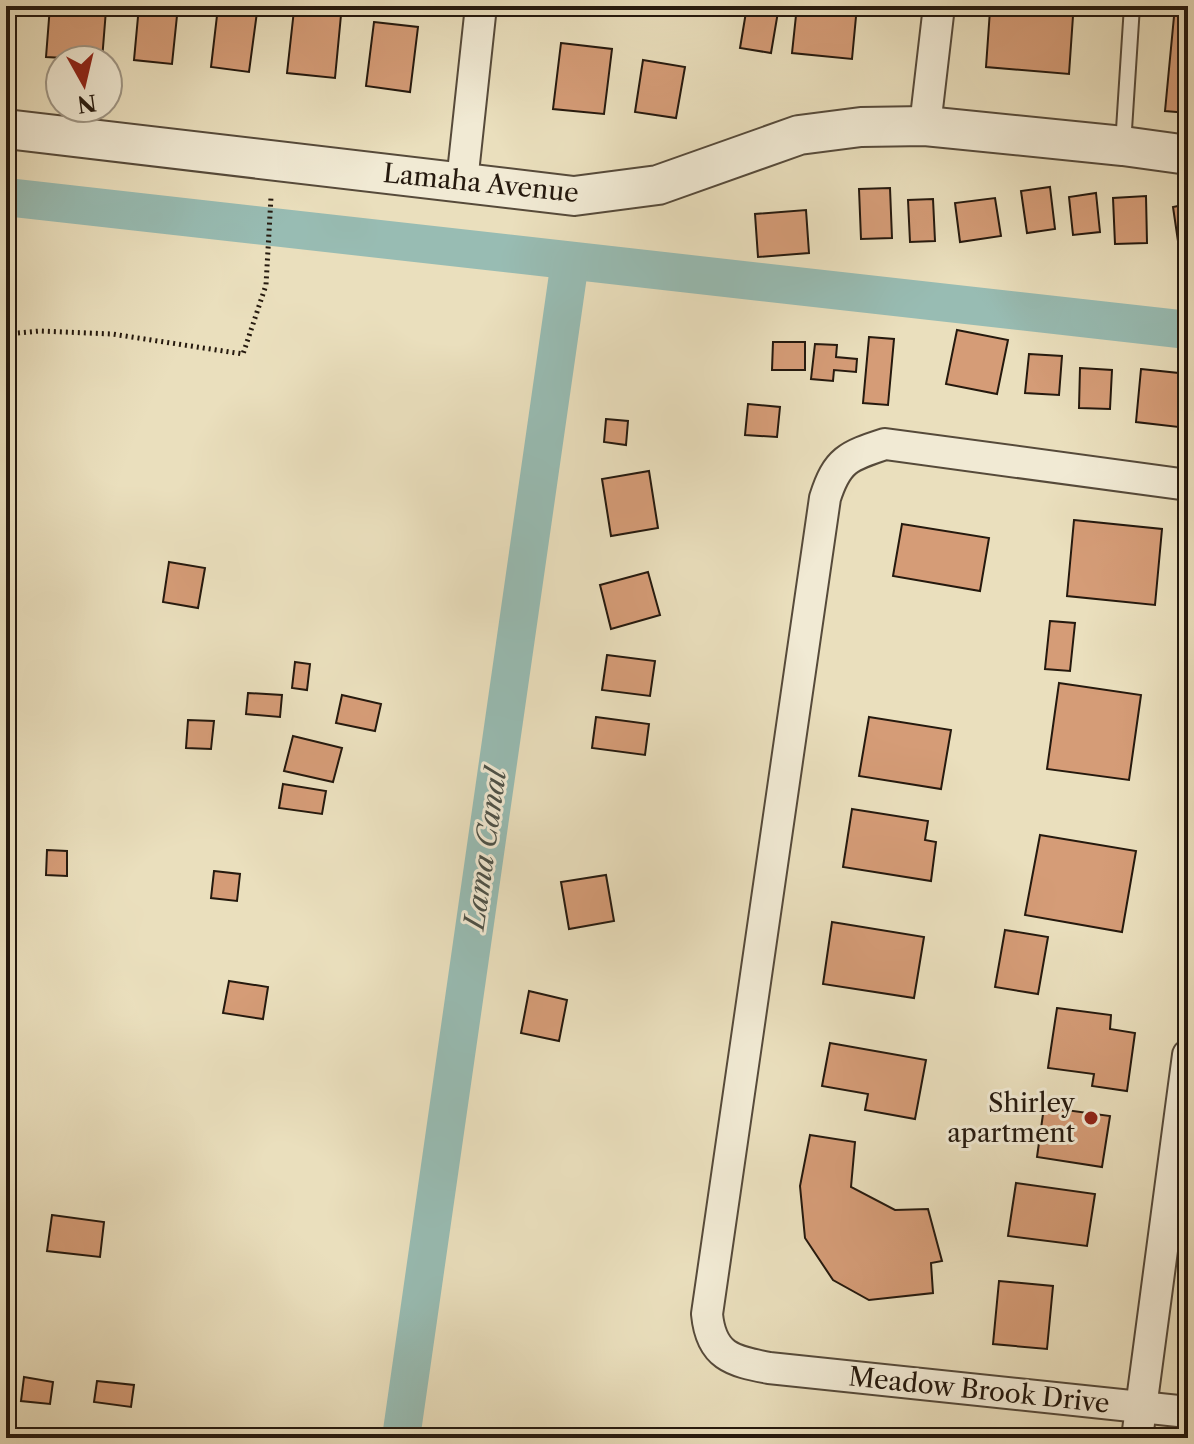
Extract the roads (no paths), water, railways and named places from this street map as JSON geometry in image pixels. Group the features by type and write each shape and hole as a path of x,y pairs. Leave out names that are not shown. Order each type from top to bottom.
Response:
{"street":[{"path":"462,182 481,6"},
{"path":"925,126 939,6"},
{"name":"Lamaha Avenue","path":"6,129 574,196 658,185 799,135 861,127 925,126 1188,155"},
{"name":"Meadow Brook Drive","path":"1188,485 885,444 850,457 831,479 823,514 707,1314 708,1329 714,1341 724,1355 740,1363 1188,1412"},
{"path":"1137,1438 1188,1055"}],"lane":[{"path":"1123,146 1132,6"}],"waterway":[{"path":"6,197 1188,330"},
{"name":"Lama Canal","path":"401,1438 570,261"},
{"path":"615,1437 625,1438"}],"place":[{"name":"Shirley apartment","path":"1091,1118"}]}
